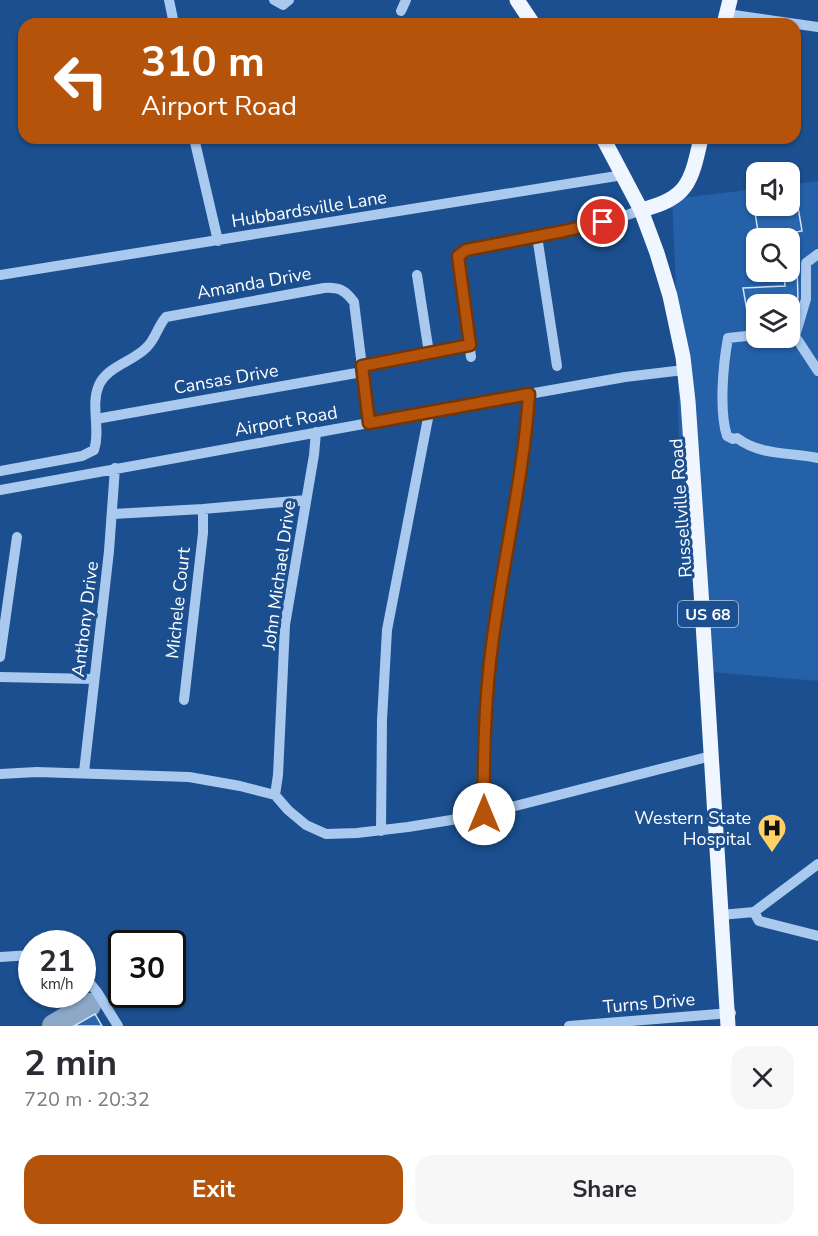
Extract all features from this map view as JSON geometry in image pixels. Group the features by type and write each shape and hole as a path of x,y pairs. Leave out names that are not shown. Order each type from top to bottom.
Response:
{"main road":[{"path":"517,0 529,18"},
{"name":"US 68","path":"606,144 643,210"},
{"name":"US 68","path":"611,144 643,210"},
{"path":"643,210 661,205 682,191 689,182 699,144"},
{"name":"Russellville Road","path":"643,210 670,296 684,370 724,914"},
{"name":"Russellville Road","path":"643,210 663,258 675,296 692,393 707,586 729,1020"}],"street":[{"path":"169,0 173,18"},
{"path":"274,0 283,5 289,0"},
{"path":"401,11 406,0"},
{"path":"727,13 760,18"},
{"path":"801,24 818,27"},
{"path":"195,144 218,241"},
{"name":"Hubbardsville Lane","path":"0,275 623,175"},
{"path":"471,357 458,256 472,247 564,231 643,210"},
{"path":"537,236 557,366"},
{"path":"800,314 806,299 806,263 818,254"},
{"path":"417,275 429,353"},
{"name":"Amanda Drive","path":"0,471 89,454 96,447 99,386 108,373 152,343 158,326 166,317 324,288 335,287 344,290 354,302 369,423"},
{"path":"746,336 728,339 723,366 723,424 727,436 737,438 760,451 818,458"},
{"name":"Cansas Drive","path":"96,419 362,369 470,345"},
{"path":"800,346 818,371"},
{"name":"Airport Road","path":"0,490 529,394 684,370"},
{"path":"484,814 483,746 486,690 523,452 529,394"},
{"path":"381,831 382,720 387,630 429,413"},
{"name":"John Michael Drive","path":"275,795 278,775 285,626 316,432"},
{"name":"Anthony Drive","path":"84,772 113,514 116,468"},
{"path":"113,514 306,500"},
{"name":"Michele Court","path":"184,700 203,533 203,509"},
{"path":"0,657 17,537"},
{"path":"0,677 94,679"},
{"path":"0,774 37,771 189,777 275,795 306,825 326,834 381,831 484,814 711,756"},
{"path":"724,914 754,912 818,864"},
{"path":"754,912 759,921 779,928 818,936"},
{"path":"0,957 18,956"},
{"path":"96,991 118,1026"},
{"name":"Turns Drive","path":"569,1026 729,1020"}],"shaded area":[{"path":"818,181 818,681 711,672 679,459 677,308 672,199 746,190 746,216 800,216 800,183"}],"building":[{"path":"756,216 800,216 802,231 800,231 800,228 757,228"},
{"path":"785,282 798,282 798,294 746,294 746,305 743,288 785,286"},
{"path":"95,1014 102,1026 74,1026"}],"taxiway":[{"path":"54,1026 84,1008"}],"place":[{"name":"Western State Hospital","path":"772,854"}],"route":[{"path":"484,814 483,746 486,690 523,452 529,394 369,423 362,366 470,345 458,256 466,250 603,222"}]}
